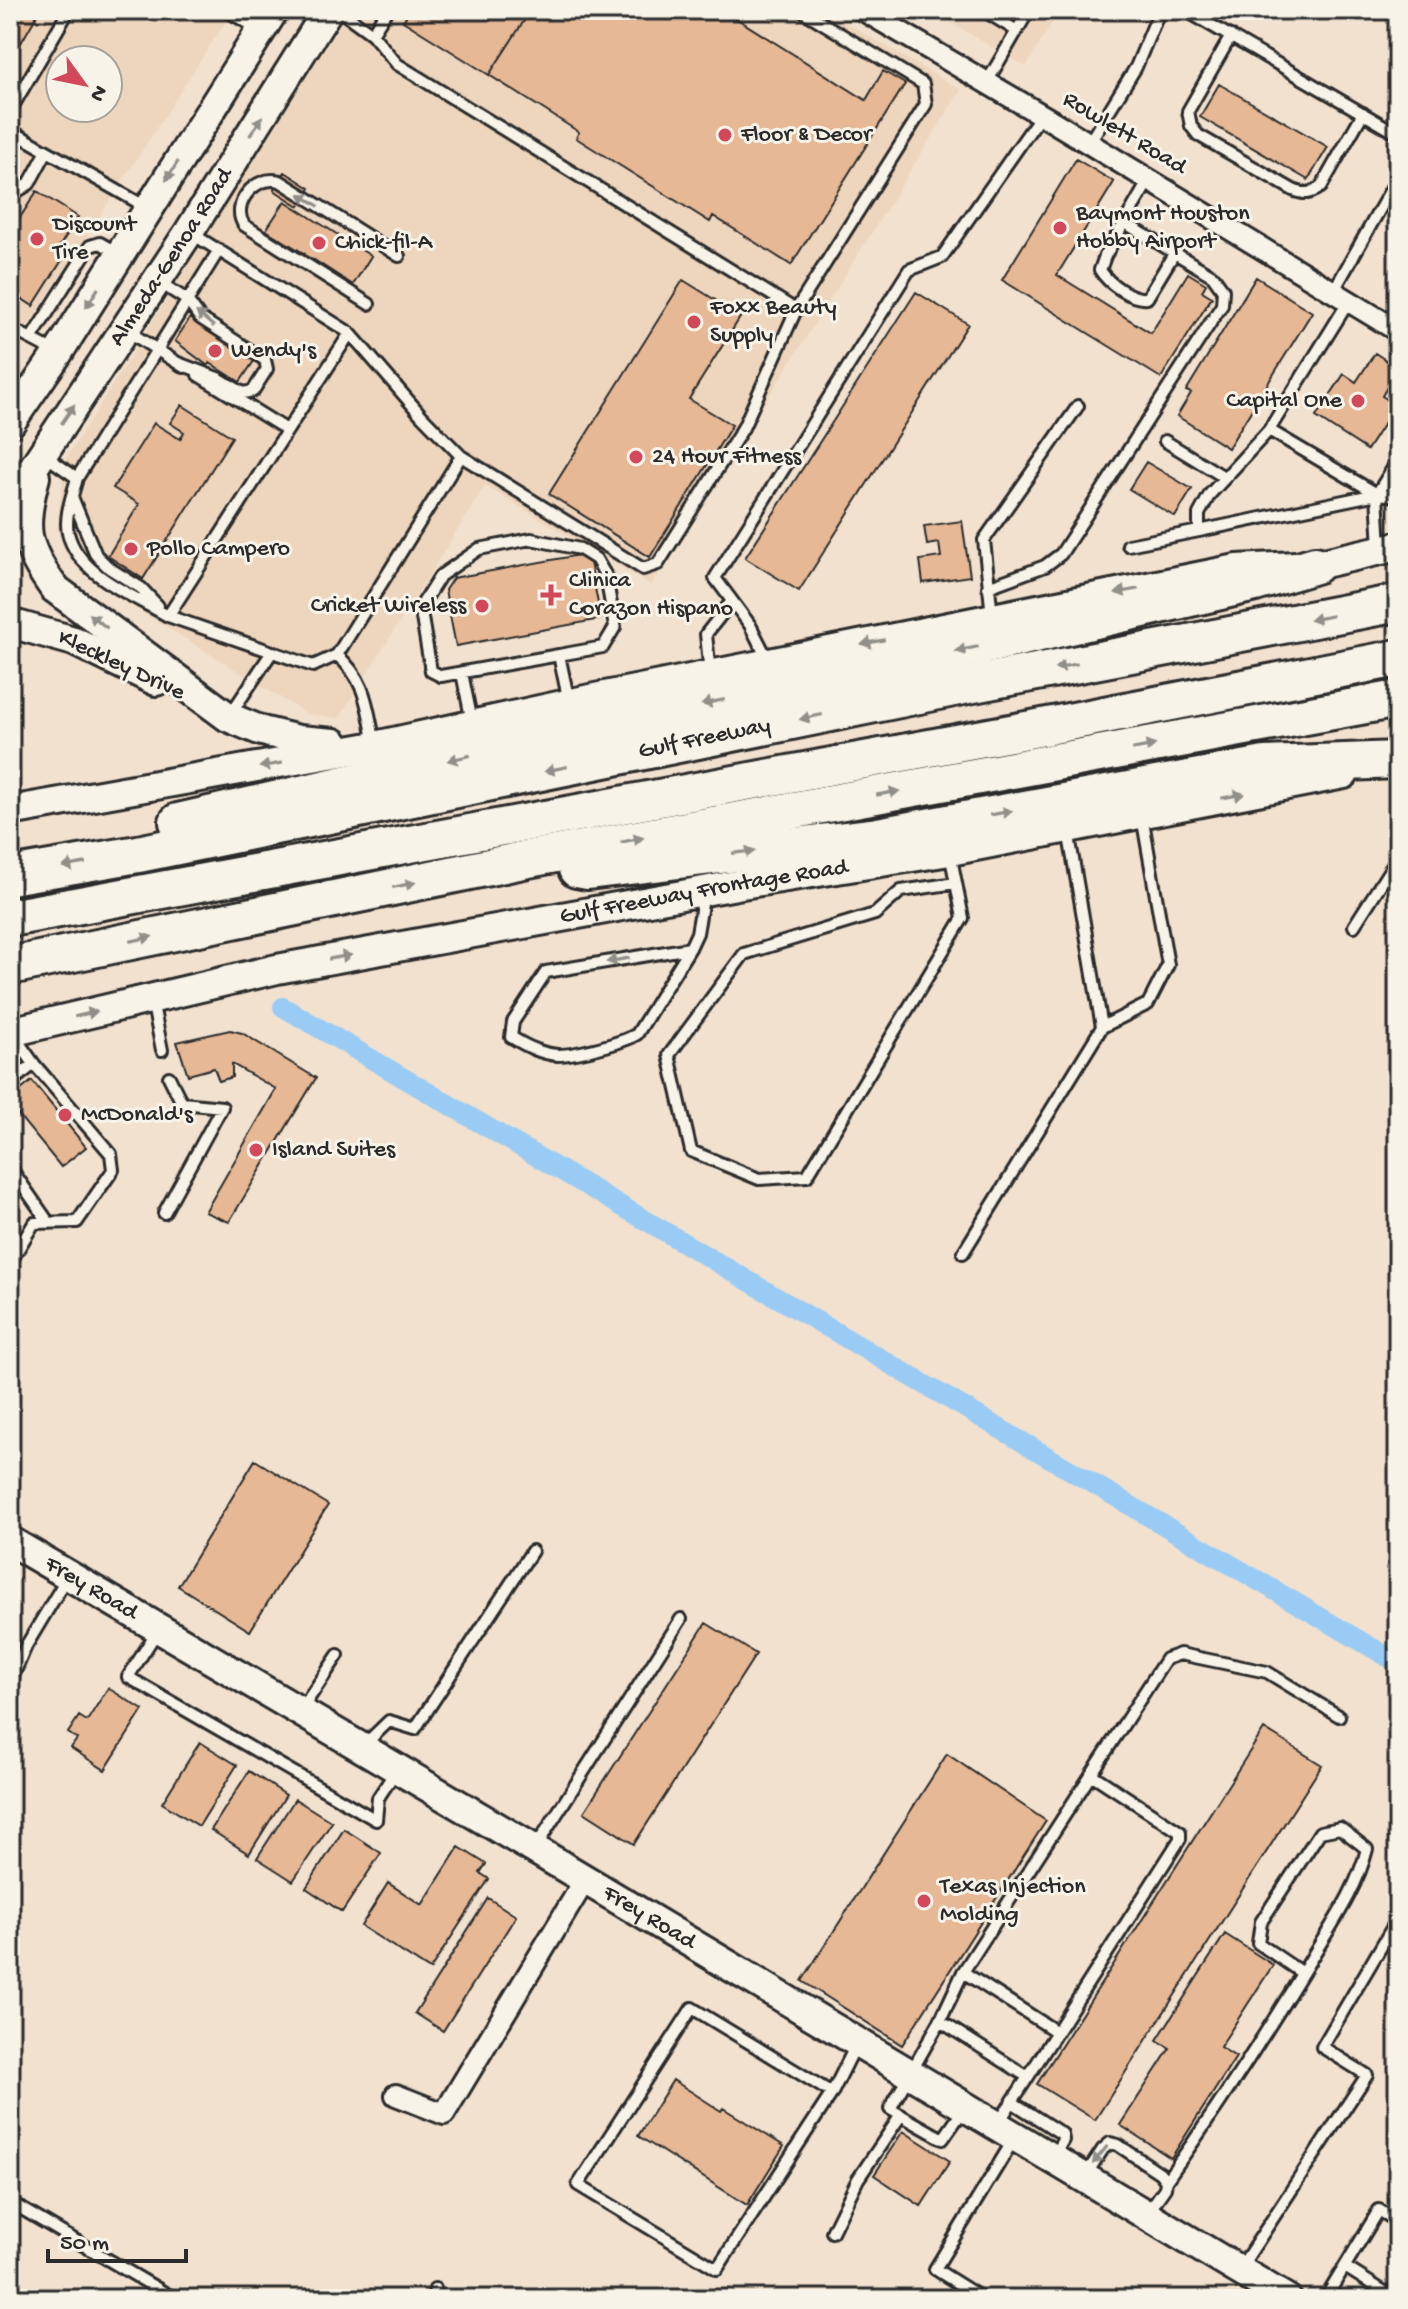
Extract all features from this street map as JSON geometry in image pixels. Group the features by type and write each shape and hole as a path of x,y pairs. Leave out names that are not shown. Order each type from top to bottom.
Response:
{"highway":[{"path":"138,854 178,822 587,729 992,644 1255,583 1315,565"},
{"name":"Gulf Freeway","path":"10,876 138,854 952,688 1398,603"},
{"name":"Gulf Freeway","path":"10,918 1027,730 1398,658"},
{"path":"10,966 528,859 1096,757 1398,699"},
{"path":"528,859 588,871 878,836 1265,765 1398,762"}],"main road":[{"name":"Almeda-Genoa Road","path":"10,503 189,232 328,10"},
{"name":"Almeda-Genoa Road","path":"10,423 58,353 268,20"},
{"path":"148,208 189,232"},
{"path":"41,453 27,505 27,537 34,560 54,588 228,717 262,731 299,740 375,746"},
{"path":"10,811 375,746 710,674 1237,569 1315,565 1389,548"},
{"name":"Kleckley Drive","path":"10,623 74,641 228,717"},
{"name":"Gulf Freeway Frontage Road","path":"10,1032 277,969 704,891 950,851 1398,762"},
{"name":"Frey Road","path":"11,1543 534,1849 965,2107 1008,2122 1052,2159 1287,2299"}],"street":[{"name":"Rowlett Road","path":"863,10 1398,331"},
{"path":"396,2095 444,2114 585,1880"}],"lane":[{"path":"10,111 69,10"},
{"path":"226,10 268,20"},
{"path":"339,10 372,34 397,64 796,310"},
{"path":"372,34 387,10"},
{"path":"189,232 350,333 461,456 643,569 652,568 658,564 743,428 796,310 926,104 923,84 801,10"},
{"path":"819,21 827,10"},
{"path":"983,10 1017,31"},
{"path":"987,82 1029,10"},
{"path":"1089,143 1136,67 1160,10"},
{"path":"1185,10 1398,134"},
{"path":"1231,36 1188,111 1191,126 1198,135 1293,190 1310,193 1321,187 1363,113"},
{"path":"770,663 750,625 715,578 909,270 942,257 1041,115"},
{"path":"10,130 148,208"},
{"path":"10,196 29,184 47,151"},
{"path":"1199,531 1202,507 1224,477 1269,430 1341,297 1398,177"},
{"path":"369,304 244,225 239,218 239,209 255,183 269,178 280,181 399,256"},
{"path":"1149,180 1100,270 1105,278 1121,289 1140,299 1147,298 1175,252"},
{"path":"988,587 1045,566 1061,554 1222,305 1220,282 1130,226 1127,221"},
{"path":"31,339 90,246 100,243 120,254"},
{"path":"219,250 77,478 67,532 76,552 94,571 168,616 313,666 337,655 461,456"},
{"path":"157,281 187,300 200,318 265,360 267,369 253,391 243,393 220,379 178,363"},
{"path":"10,328 58,353"},
{"path":"125,329 287,430"},
{"path":"168,616 350,333"},
{"path":"993,618 984,540 1078,406"},
{"path":"1269,430 1377,494"},
{"path":"1165,441 1224,477"},
{"path":"41,453 77,478"},
{"path":"1389,548 1377,494 1398,460"},
{"path":"1128,545 1377,494 1398,496"},
{"path":"72,497 96,555 109,568 141,588 168,616"},
{"path":"531,539 580,549 596,559 606,576 615,627 603,647 559,655 441,676 431,671 421,612 423,603 440,576 479,549 531,539"},
{"path":"710,674 706,634 732,601"},
{"path":"228,717 272,652"},
{"path":"337,655 353,669 363,692 375,746"},
{"path":"559,655 570,704"},
{"path":"462,673 473,725"},
{"path":"963,1253 1102,1027 1148,1004 1168,965 1141,814"},
{"path":"1067,828 1102,1027"},
{"path":"950,851 963,918 807,1176 759,1179 691,1151 669,1055 744,954 875,914 901,891 956,883"},
{"path":"1354,926 1398,857"},
{"path":"690,948 546,972 513,1022 511,1037 531,1049 559,1055 626,1041 637,1034 690,948 697,933 704,891"},
{"path":"152,998 162,1050"},
{"path":"10,1032 111,1154 113,1170 77,1222 34,1223 10,1263"},
{"path":"10,1083 34,1064"},
{"path":"164,1213 222,1107 182,1103 169,1077"},
{"path":"10,1167 49,1223"},
{"path":"361,1747 389,1721 415,1729 532,1551"},
{"path":"10,1683 26,1646 69,1575"},
{"path":"534,1849 681,1619"},
{"path":"159,1628 128,1677 376,1820 378,1798 397,1769"},
{"path":"965,2107 943,2139 890,2109 940,2021 963,1972 1166,1659 1180,1654 1267,1672 1339,1716"},
{"path":"300,1712 338,1655"},
{"path":"983,2299 935,2269 1028,2077 1180,1839 1180,1832 1091,1774"},
{"path":"1146,2215 1266,2033 1302,1973 1361,1871 1367,1849 1340,1828 1320,1832 1261,1922 1258,1943 1302,1973"},
{"path":"1238,2271 1367,2075 1322,2047 1398,1918"},
{"path":"963,1972 1057,2032"},
{"path":"832,2093 692,2008 578,2185 717,2269 832,2093 857,2043"},
{"path":"940,2021 1028,2077"},
{"path":"832,2232 858,2179 901,2115"},
{"path":"1084,2178 1110,2143 1118,2145 1160,2173 1166,2181"},
{"path":"10,2202 175,2299"},
{"path":"1325,2299 1379,2210 1398,2222"},
{"path":"1345,2267 1397,2299"}],"shaded area":[{"path":"10,10 233,10 10,355"},
{"path":"349,10 824,10 961,90 651,585 485,486 339,718 307,714 92,581 66,554 57,528 65,460"},
{"path":"929,10 1059,10 1026,67"}],"building":[{"path":"10,10 40,10 10,62"},
{"path":"410,10 531,10 489,75 403,21"},
{"name":"Floor & Decor","path":"531,10 723,10 866,100 883,71 905,84 791,265 713,216 710,222 576,138 579,132 489,75"},
{"path":"1219,84 1328,147 1308,180 1200,117"},
{"name":"Baymont Houston Hobby Airport","path":"1076,159 1114,182 1057,275 1151,333 1188,273 1206,284 1202,291 1212,297 1161,378 1002,280"},
{"path":"285,172 310,188 299,206 274,190"},
{"name":"Discount Tire","path":"37,191 78,217 56,252 64,257 33,306 10,291 10,224 14,227"},
{"name":"Chick-fil-A","path":"285,201 371,256 353,285 266,230"},
{"path":"1256,277 1312,312 1228,448 1177,416 1191,393 1186,391"},
{"path":"683,280 741,316 689,399 732,425 650,557 549,494"},
{"path":"916,292 968,324 799,591 745,558"},
{"name":"Wendy's","path":"190,318 254,361 240,382 210,363 208,366 175,341"},
{"name":"Capital One","path":"1375,353 1398,368 1382,396 1396,405 1367,450 1316,417 1344,374 1356,382"},
{"path":"182,405 232,437 143,579 108,556 139,504 113,488 154,423 180,439 184,432 170,423"},
{"path":"1146,462 1192,489 1175,517 1129,489"},
{"path":"962,521 970,576 923,583 920,560 941,557 939,543 927,545 924,526"},
{"path":"579,555 590,562 601,619 456,646 445,590 453,578"},
{"name":"Island Suites","path":"230,1030 242,1033 316,1078 229,1222 205,1212 276,1089 232,1064 232,1077 219,1081 214,1068 188,1075 177,1042"},
{"path":"32,1081 86,1147 61,1167 10,1105 10,1099"},
{"path":"255,1460 328,1505 250,1631 178,1586"},
{"path":"706,1623 756,1654 634,1844 584,1812"},
{"path":"108,1688 143,1710 105,1770 71,1748 77,1739 68,1733 79,1716 87,1721"},
{"path":"1264,1729 1322,1765 1095,2120 1037,2084"},
{"path":"200,1742 237,1765 199,1826 162,1803"},
{"name":"Texas Injection Molding","path":"947,1754 1046,1821 902,2045 802,1981"},
{"path":"249,1771 286,1795 249,1854 211,1830"},
{"path":"295,1799 332,1822 293,1881 257,1858"},
{"path":"344,1829 381,1853 342,1912 306,1888"},
{"path":"459,1847 486,1864 480,1873 489,1879 430,1970 361,1926 388,1883 422,1905"},
{"path":"488,1898 516,1916 443,2031 415,2013"},
{"path":"1225,1934 1273,1965 1220,2047 1236,2057 1171,2158 1120,2125 1170,2048 1157,2040"},
{"path":"673,2080 784,2146 747,2205 638,2136"},
{"path":"903,2131 950,2161 921,2206 874,2175"}],"waterway":[{"path":"283,1007 1398,1663"}],"place":[{"name":"Floor & Decor","path":"725,135"},
{"name":"Baymont Houston Hobby Airport","path":"1060,228"},
{"name":"Discount Tire","path":"37,239"},
{"name":"Chick-fil-A","path":"319,243"},
{"name":"Foxx Beauty Supply","path":"694,322"},
{"name":"Wendy's","path":"215,351"},
{"name":"Capital One","path":"1358,401"},
{"name":"24 Hour Fitness","path":"636,457"},
{"name":"Pollo Campero","path":"131,549"},
{"name":"Clinica Corazon Hispano","path":"551,595"},
{"name":"Cricket Wireless","path":"482,606"},
{"name":"McDonald's","path":"65,1115"},
{"name":"Island Suites","path":"256,1150"},
{"name":"Texas Injection Molding","path":"924,1901"}]}
